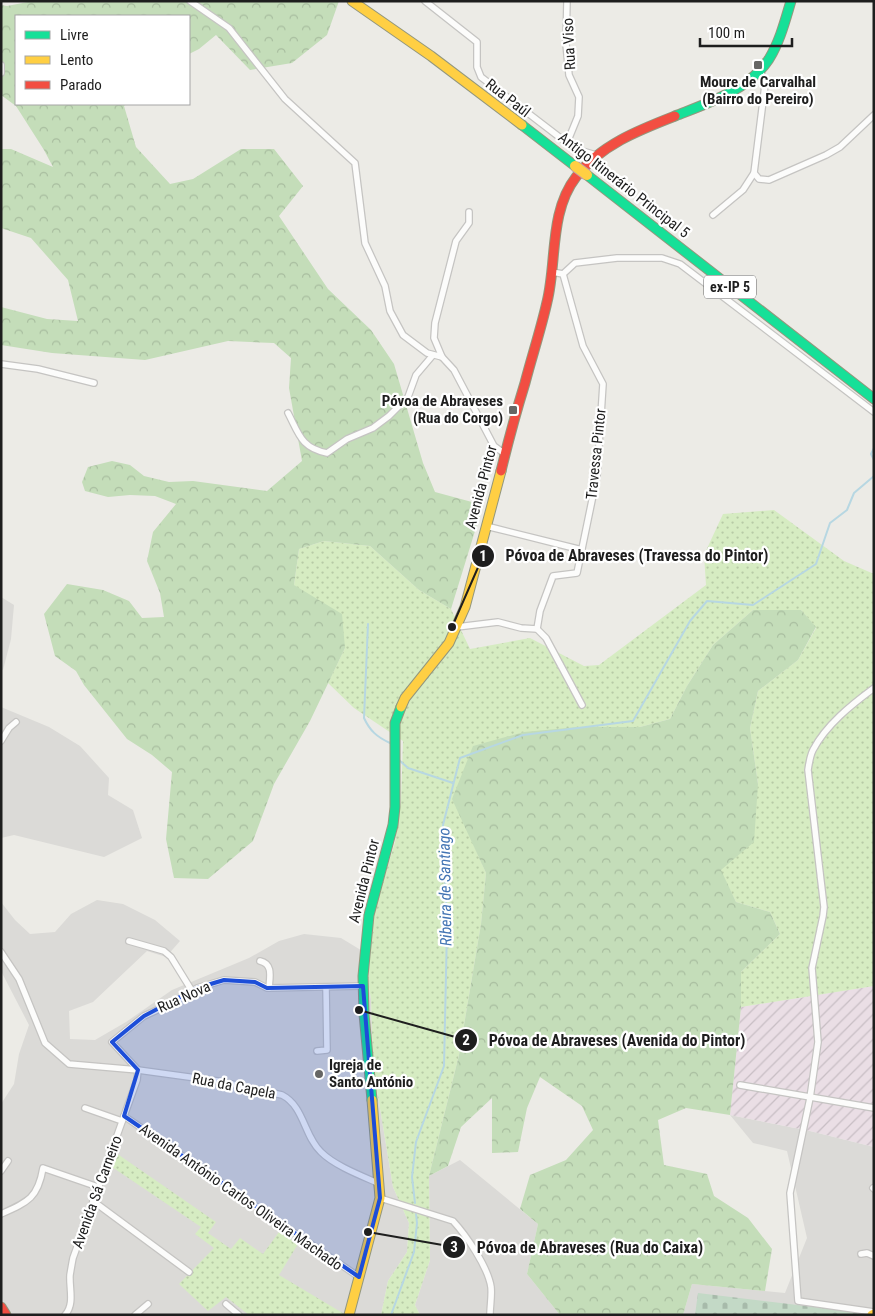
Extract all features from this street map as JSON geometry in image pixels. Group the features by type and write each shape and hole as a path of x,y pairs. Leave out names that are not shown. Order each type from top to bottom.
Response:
{"main road":[{"name":"Antigo Itinerário Principal 5","path":"352,1 431,56 874,399"},
{"name":"Avenida Pintor","path":"349,1315 380,1198 363,986 369,914 393,825 395,807 395,723 405,698 443,651 457,627 465,608 548,300 559,215 567,191 575,178 596,155 618,141 730,93 748,81 769,57 782,31 791,1"},
{"path":"1,1307 6,1315"}],"street":[{"path":"190,1 229,28 285,99 355,164 365,243 385,286 390,311 403,335 426,353 442,357"},
{"name":"Rua Paúl","path":"426,1 477,42 477,67 481,77 567,143 579,150 596,155"},
{"name":"Rua Viso","path":"567,1 566,44 569,75 579,96 578,116 567,143"},
{"path":"1,65 1,73"},
{"path":"713,215 743,190 754,173 765,85 760,69"},
{"path":"754,173 759,179 769,180 826,155 840,147 874,115"},
{"path":"469,212 469,223 456,240 435,324 434,338 442,357 454,370 494,446 505,454"},
{"path":"552,272 563,274 575,263 617,258 662,258 680,264 874,412"},
{"name":"Travessa Pintor","path":"537,629 540,611 553,576 577,573 597,476 603,384 583,346 563,274"},
{"path":"288,413 304,443 314,450 327,453 347,439 373,428 390,416 408,397 416,375 434,355"},
{"path":"1,364 38,369 94,383"},
{"path":"486,526 582,550"},
{"path":"457,627 498,622 521,628 537,629 546,638 582,705"},
{"path":"873,1313 798,1301 790,1192 810,1098 818,1042 812,968 824,907 808,770 812,752 824,734 854,703 874,688"},
{"path":"1,741 9,728 16,722"},
{"path":"129,941 164,951 171,957 192,991"},
{"name":"Rua da Capela","path":"1,952 19,979 45,1043 70,1064 138,1070 218,1081 282,1095 294,1105 314,1144 321,1152 331,1160 380,1184"},
{"path":"260,961 267,963 269,966 270,988"},
{"name":"Rua Nova","path":"138,1070 112,1042 144,1016 177,1001 197,988 224,980 256,982 270,988 363,986"},
{"path":"317,1051 327,1050 326,987"},
{"name":"Avenida Sá Carneiro","path":"65,1315 70,1310 70,1275 73,1258 137,1080 138,1070"},
{"path":"740,1085 874,1108"},
{"name":"Avenida António Carlos Oliveira Machado","path":"85,1108 123,1119 359,1277"},
{"path":"1,1172 8,1161"},
{"path":"1,1214 24,1203 36,1193 43,1168 98,1187"},
{"path":"380,1198 453,1221 461,1230 488,1277 491,1287 490,1315"},
{"path":"93,1201 189,1272"},
{"path":"861,1254 874,1256"},
{"path":"135,1315 148,1304"},
{"path":"226,1304 239,1315"}],"highlighted area":[{"path":"224,980 255,982 267,988 363,986 380,1198 359,1277 124,1116 138,1070 112,1042 144,1016 197,988"}],"shaded area":[{"path":"1,597 14,605 11,639 3,670 1,669"},
{"path":"1,707 49,727 80,746 109,778 108,795 133,810 142,838 104,857 14,835 1,838"},
{"path":"97,900 123,904 155,920 180,941 166,957 147,951 93,1002 69,1011 70,1039 95,1040 126,1022 172,990 249,958 279,941 304,934 341,938 369,955 368,981 371,999 373,1066 393,1187 409,1223 407,1252 388,1281 381,1315 1,1315 1,1104 14,1084 19,1054 29,1025 1,971 1,902 15,920 30,934 55,932 71,914"},
{"path":"874,986 874,1147 810,1131 730,1115 741,1007"},
{"path":"730,1115 810,1131 874,1147 874,1315 683,1315 692,1284 785,1293 807,1238 787,1151 753,1143"},
{"path":"460,1160 538,1224 527,1274 560,1315 420,1315 415,1305 430,1260 429,1176"}],"green space":[{"path":"33,1 339,1 327,35 292,63 250,70 216,35 199,49 190,54 190,15 15,15 15,105 125,105 136,147 170,184 193,179 241,149 274,149 303,186 279,216 328,289 371,330 394,364 423,463 435,492 483,505 451,609 419,590 370,546 324,541 299,549 294,585 342,614 345,648 310,721 274,784 253,841 208,879 174,878 166,839 172,772 152,755 127,739 84,685 76,671 55,656 44,614 67,584 103,590 129,601 142,618 164,617 160,593 147,561 153,532 176,504 155,496 130,495 108,497 85,491 82,482 88,467 112,461 130,465 144,476 169,482 193,481 267,491 302,461 289,388 291,358 274,343 228,341 145,360 52,353 1,345 1,307 47,319 78,321 68,280 31,238 1,228 1,149 11,149 53,167 16,106 1,95 1,5 7,6"},
{"path":"774,510 844,561 874,574 874,986 741,1007 741,972 780,934 770,912 736,902 720,870 758,784 750,728 758,691 798,660 816,628 801,610 753,610 713,645 687,686 670,719 640,727 578,727 471,839 486,873 481,924 459,1055 429,1176 430,1260 415,1305 420,1315 381,1315 388,1281 407,1252 409,1223 393,1187 373,1066 371,999 368,981 374,912 395,842 401,802 403,741 354,708 328,683 345,648 294,585 299,549 324,541 370,546 419,590 451,609 470,649 530,638 584,666 599,665 706,585 704,555 723,514"},
{"path":"753,610 801,610 816,627 798,660 758,691 750,728 758,784 754,842 721,870 736,902 770,912 780,934 741,972 741,1007 730,1115 686,1108 658,1120 664,1165 707,1174 714,1196 748,1218 772,1249 765,1291 692,1284 683,1315 560,1315 527,1274 538,1224 520,1209 530,1175 566,1160 593,1130 582,1106 540,1077 527,1108 518,1152 492,1153 492,1098 461,1127 448,1166 429,1176 459,1055 481,924 486,873 452,799 473,746 524,732 578,727 640,727 670,719 687,686 713,645"},
{"path":"116,1153 216,1222 208,1233 231,1249 240,1238 263,1254 279,1232 298,1244 279,1275 346,1315 249,1315 226,1297 208,1311 179,1284 214,1248 195,1234 201,1227 112,1167"},
{"path":"698,1293 864,1313 863,1315 695,1315"}],"waterway":[{"name":"Ribeira de Santiago","path":"874,448 871,454 874,460"},
{"name":"Ribeira de Santiago","path":"415,1203 412,1177 416,1142 444,1066 447,928 443,825 460,758 523,735 633,721 690,621 707,601 753,605 816,564 830,523 847,510 854,493 874,476"},
{"path":"368,624 364,718 374,733 390,743"},
{"path":"399,760 408,768 453,783"},
{"name":"Ribeira de Santiago","path":"391,1315 414,1252 416,1214"}],"traffic: fast":[{"path":"675,116 727,94 751,79 761,70 776,45 791,1"},
{"path":"522,125 575,166"},
{"path":"587,175 874,399"},
{"path":"372,1100 364,1014 363,976 369,915 393,825 395,807 395,723 401,707"}],"traffic: slow":[{"path":"352,1 431,56 522,125"},
{"path":"575,166 587,175"},
{"path":"401,707 405,698 449,643 465,607 501,471"},
{"path":"349,1315 380,1198 372,1100"}],"traffic: jam":[{"path":"501,471 545,312 558,221 567,191 586,166 608,147 634,133 675,116"},
{"path":"1,1307 6,1315"}],"place":[{"name":"Moure de Carvalhal (Bairro do Pereiro)","path":"758,65"},
{"name":"Póvoa de Abraveses (Rua do Corgo)","path":"513,410"},
{"name":"Póvoa de Abraveses (Travessa do Pintor)","path":"452,627"},
{"name":"Póvoa de Abraveses (Avenida do Pintor)","path":"359,1010"},
{"name":"Igreja de Santo António","path":"319,1074"},
{"name":"Póvoa de Abraveses (Rua do Caixa)","path":"368,1232"}]}
